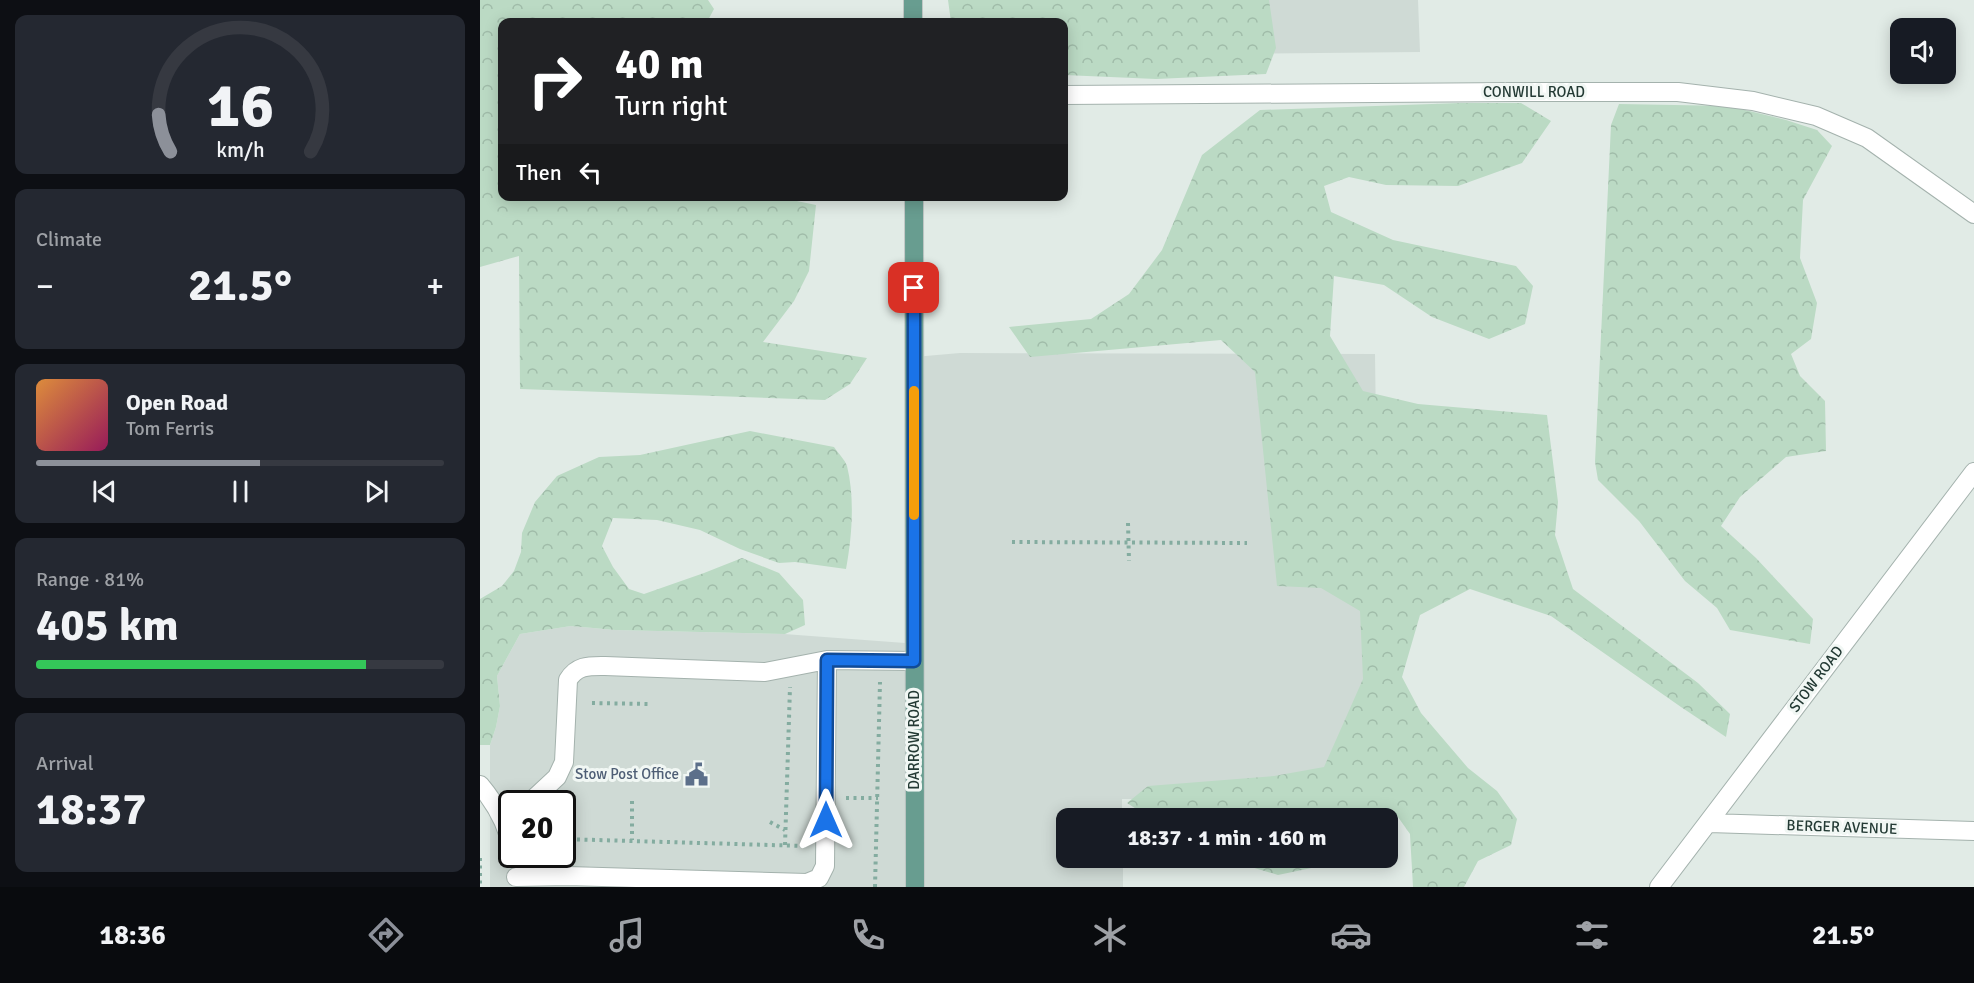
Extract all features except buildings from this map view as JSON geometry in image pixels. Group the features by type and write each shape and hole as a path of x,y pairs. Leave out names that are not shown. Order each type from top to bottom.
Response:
{"main road":[{"path":"914,0 914,18"},
{"name":"DARROW ROAD","path":"914,201 915,887"}],"street":[{"name":"CONWILL ROAD","path":"1068,95 1678,92 1752,101 1816,116 1867,138 1974,214"},
{"name":"STOW ROAD","path":"1659,887 1974,472"},
{"path":"543,790 557,777 564,762 568,680 573,672 581,667 765,672 827,660 914,661"},
{"path":"517,882 568,876 807,883 819,878 825,866 827,660"},
{"path":"480,785 498,808"},
{"name":"BERGER AVENUE","path":"1709,823 1974,831"}],"path":[{"path":"1128,523 1129,561"},
{"path":"1012,542 1247,543"},
{"path":"874,887 880,661"},
{"path":"785,845 791,667"},
{"path":"592,703 649,704"},
{"path":"826,797 878,798"},
{"path":"632,801 632,840"},
{"path":"770,822 785,830"},
{"path":"576,839 809,846"},
{"path":"480,858 480,885"}],"shaded area":[{"path":"1222,0 1418,0 1420,52 1223,54"},
{"path":"960,353 1375,354 1381,801 1122,799 1122,808 1056,808 1056,868 1123,868 1123,887 915,887 914,357"},
{"path":"571,626 615,630 784,634 905,643 909,887 490,887 490,745 500,706 497,676 520,634"}],"green space":[{"path":"480,0 708,0 714,9 709,18 498,18 498,201 797,201 816,205 809,271 794,301 763,342 867,358 850,384 825,400 520,389 519,256 480,267"},
{"path":"948,0 1269,0 1276,48 1266,74 1156,79 1068,75 1068,18 950,18"},
{"path":"1521,103 1551,121 1522,163 1458,186 1386,185 1349,177 1324,186 1331,212 1393,240 1516,266 1533,286 1525,324 1489,339 1432,317 1384,285 1334,276 1330,336 1363,391 1418,404 1547,415 1558,502 1555,535 1573,589 1698,683 1730,714 1726,737 1551,616 1470,589 1420,615 1402,677 1421,713 1468,768 1497,791 1517,819 1511,845 1478,861 1464,887 1413,887 1410,834 1398,817 1398,808 1135,808 1127,803 1148,786 1274,776 1324,767 1363,679 1360,611 1321,588 1277,586 1255,372 1221,340 1030,357 1009,327 1091,319 1129,294 1162,250 1202,155 1260,110"},
{"path":"1619,104 1729,106 1817,130 1832,146 1803,200 1800,258 1817,303 1811,339 1791,354 1800,376 1825,401 1826,451 1786,457 1740,497 1721,526 1756,558 1813,619 1810,644 1730,630 1717,608 1685,581 1639,521 1598,480 1595,462 1611,125"},
{"path":"750,431 834,447 843,459 850,478 852,504 846,569 795,562 779,563 740,549 700,530 657,520 613,518 602,546 613,567 629,589 644,594 742,558 779,573 803,600 805,625 785,634 615,630 571,626 520,634 497,676 500,706 490,745 480,745 480,599 502,586 514,571 521,552 522,533 535,502 557,476 599,457 640,455"},
{"path":"1255,868 1311,868 1278,875"}],"slow traffic":[{"path":"914,391 914,515"}],"place":[{"name":"Stow Post Office","path":"697,774"}],"route":[{"path":"826,820 827,660 914,661 914,288"}]}
